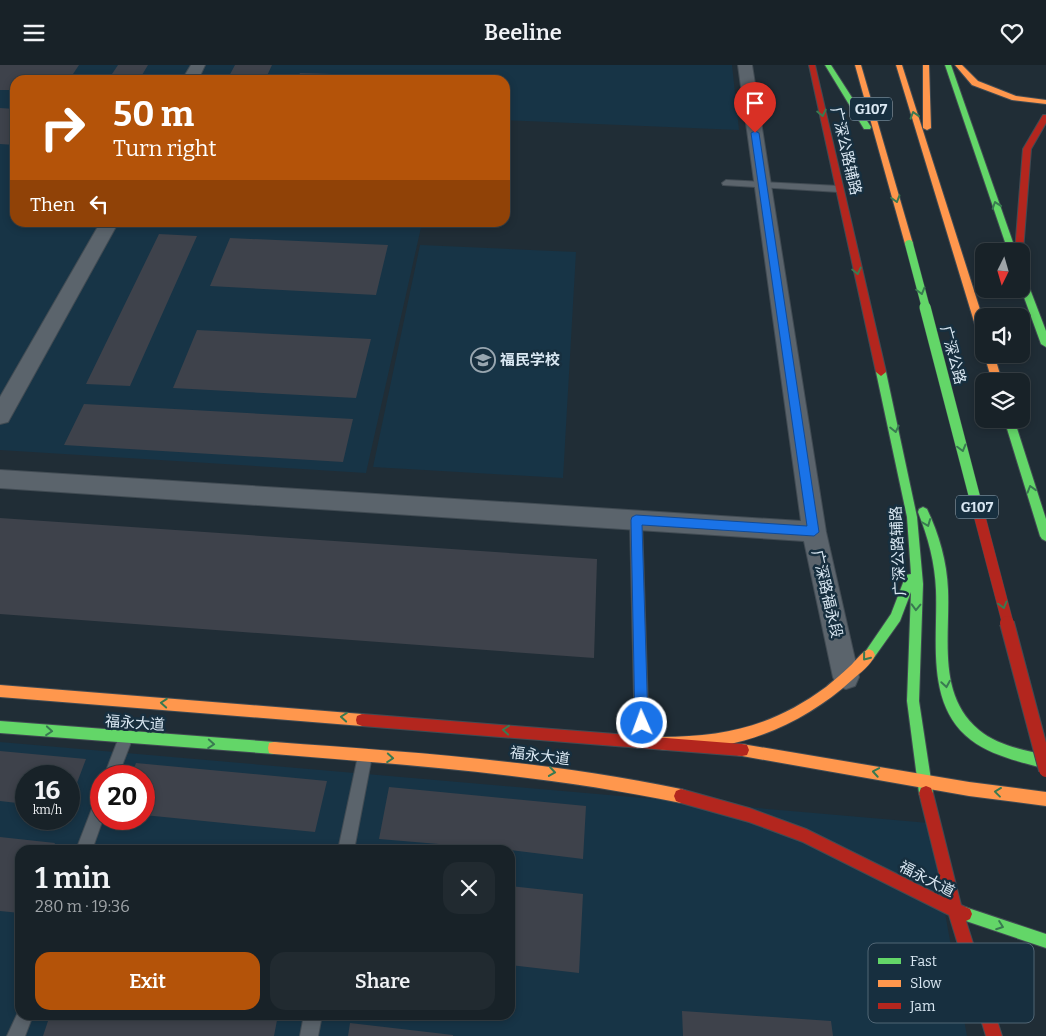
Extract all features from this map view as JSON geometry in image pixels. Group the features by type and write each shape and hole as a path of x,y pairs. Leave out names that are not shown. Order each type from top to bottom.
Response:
{"main road":[{"name":"广深公路辅路","path":"812,65 907,479 916,551 912,686 924,781 934,839 964,943"},
{"path":"828,65 883,154"},
{"name":"广深公路","path":"858,65 908,244 1046,770"},
{"name":"G107","path":"898,65 975,309"},
{"path":"926,65 928,162"},
{"path":"948,65 1009,243"},
{"path":"958,65 975,83 1015,98 1046,102"},
{"path":"1020,243 1027,149 1046,117"},
{"path":"1029,298 1046,344"},
{"path":"1012,428 1046,536"},
{"path":"907,479 927,521 935,547 942,599 944,659 950,702 962,723 984,741 1006,751 1046,761"},
{"path":"662,743 725,739 756,731 812,703 859,665 893,622 911,577 916,551"},
{"name":"福永大道","path":"0,691 744,750 924,781 1046,799"},
{"name":"福永大道","path":"0,727 522,768 625,783 709,803 749,815 806,836 840,851 954,910 1046,941"},
{"name":"广深公路辅路","path":"990,1023 994,1036"}],"street":[{"name":"广深路福永段","path":"745,65 814,532 846,677"},
{"path":"0,417 107,227"},
{"path":"0,479 814,532"}],"lane":[{"path":"726,183 839,189"},
{"path":"636,520 642,741"},
{"path":"115,765 126,737"},
{"path":"347,845 365,756"},
{"path":"86,845 91,830"},
{"path":"16,1036 22,1020"},
{"path":"309,1036 313,1020"}],"shaded area":[{"path":"0,65 732,65 739,130 510,120 510,75 10,75 10,227 421,227 366,473 0,450"},
{"name":"福民学校","path":"420,245 576,252 563,478 373,467"},
{"path":"0,742 929,823 950,943 868,943 868,1023 965,1023 967,1036 0,1036"}],"building":[{"path":"0,65 79,65 72,75 10,75 10,90 0,90"},
{"path":"118,65 148,65 142,75 111,75"},
{"path":"235,65 272,65 267,75 230,75"},
{"path":"300,73 366,75 299,75"},
{"path":"0,108 10,109 10,145 0,144"},
{"path":"159,234 197,236 130,386 86,384"},
{"path":"230,238 388,245 376,295 210,286"},
{"path":"197,330 371,339 356,398 173,388"},
{"path":"84,404 353,419 343,462 64,445"},
{"path":"0,518 597,559 594,658 0,614"},
{"path":"0,751 86,759 80,775 80,765 15,765 15,803 0,801"},
{"path":"136,763 327,781 315,832 155,816 155,765 135,765"},
{"path":"389,787 586,806 583,859 515,851 515,845 450,845 379,839"},
{"path":"0,837 55,843 54,845 15,845 15,912 0,911"},
{"path":"515,887 583,894 579,973 515,966"},
{"path":"682,1011 831,1021 833,1036 683,1036"},
{"path":"48,1020 277,1020 274,1036 43,1036"},
{"path":"350,1023 453,1035 453,1036 348,1036"}],"traffic: fast":[{"path":"828,65 867,127"},
{"path":"948,65 1009,243"},
{"path":"909,244 979,514"},
{"path":"1029,298 1046,344"},
{"path":"881,372 912,517 917,584 913,701 926,793"},
{"path":"1012,428 1046,536"},
{"path":"923,512 936,549 940,569 942,589 942,668 945,687 951,705 961,721 975,735 991,745 1046,762"},
{"path":"869,655 896,617 910,579"},
{"path":"0,727 274,748"},
{"path":"965,914 1046,941"}],"traffic: slow":[{"path":"858,65 909,244"},
{"path":"899,65 975,309"},
{"path":"926,65 927,128"},
{"path":"958,65 975,83 1015,98 1046,102"},
{"path":"992,363 995,373"},
{"path":"661,743 718,741 766,727 822,697 855,670 869,655"},
{"path":"0,691 362,720"},
{"path":"274,748 529,770 631,785 681,796"},
{"path":"742,750 969,789 1046,799"}],"traffic: jam":[{"path":"812,65 881,372"},
{"path":"1020,243 1027,149 1046,117"},
{"path":"979,514 1046,770"},
{"path":"362,720 742,750"},
{"path":"926,793 965,943"},
{"path":"681,796 749,815 806,836 965,914"},
{"path":"990,1023 994,1036"}],"place":[{"name":"福民学校","path":"483,360"}],"route":[{"path":"642,723 636,520 814,532 755,133"}]}
